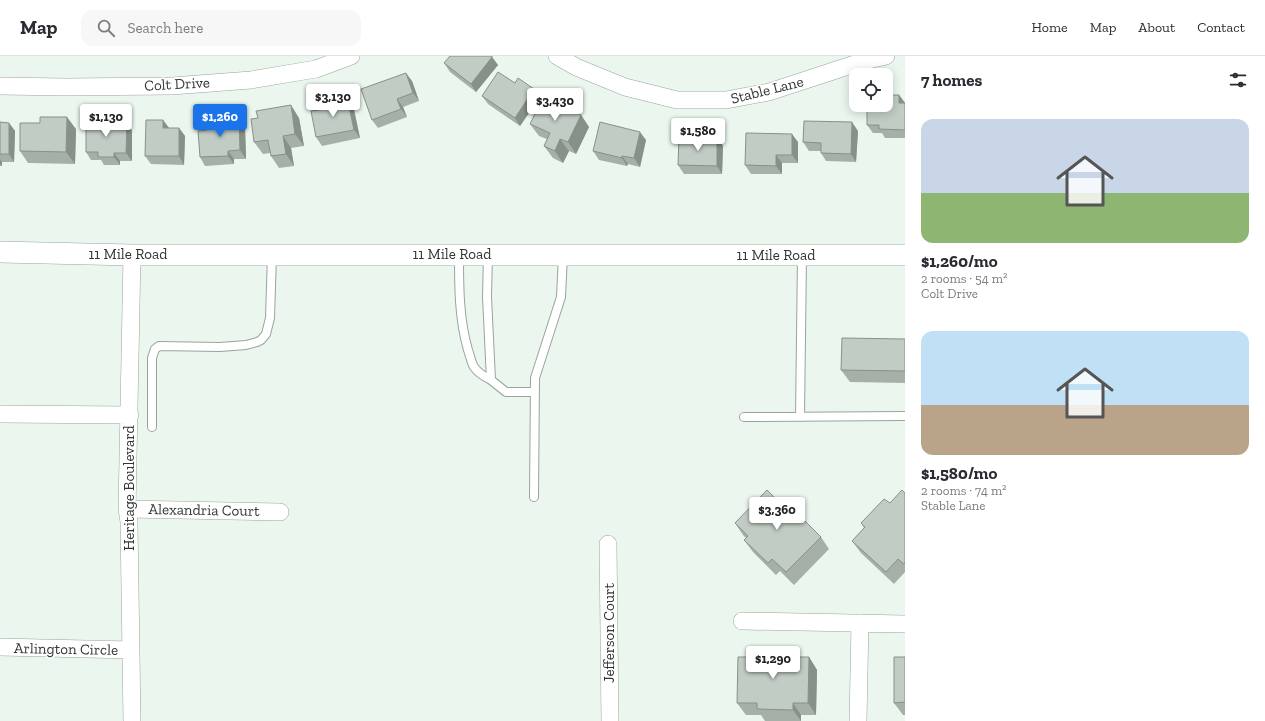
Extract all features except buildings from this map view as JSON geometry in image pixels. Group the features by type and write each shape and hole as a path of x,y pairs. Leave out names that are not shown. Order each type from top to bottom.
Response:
{"street":[{"name":"Colt Drive","path":"0,86 172,86 251,80 316,69 333,59 351,56"},
{"name":"Stable Lane","path":"557,56 576,67 625,86 677,100 726,100 769,92 864,61 886,56"},
{"name":"11 Mile Road","path":"0,252 132,254 905,255"},
{"name":"Heritage Boulevard","path":"132,254 127,509 132,721"},
{"path":"0,414 130,415"},
{"name":"Alexandria Court","path":"127,509 280,512"},
{"name":"Jefferson Court","path":"608,544 610,721"},
{"path":"742,621 905,624"},
{"path":"858,721 860,623"},
{"name":"Arlington Circle","path":"0,647 131,650"}],"lane":[{"path":"152,427 152,358 155,349 159,346 220,347 246,345 261,340 266,334 270,318 272,254"},
{"path":"459,254 459,279 463,332 475,368 479,373 506,392 534,392"},
{"path":"488,254 487,298 491,380"},
{"path":"534,497 535,378 561,297 564,254"},
{"path":"800,417 802,255"},
{"path":"744,417 905,416"}]}
